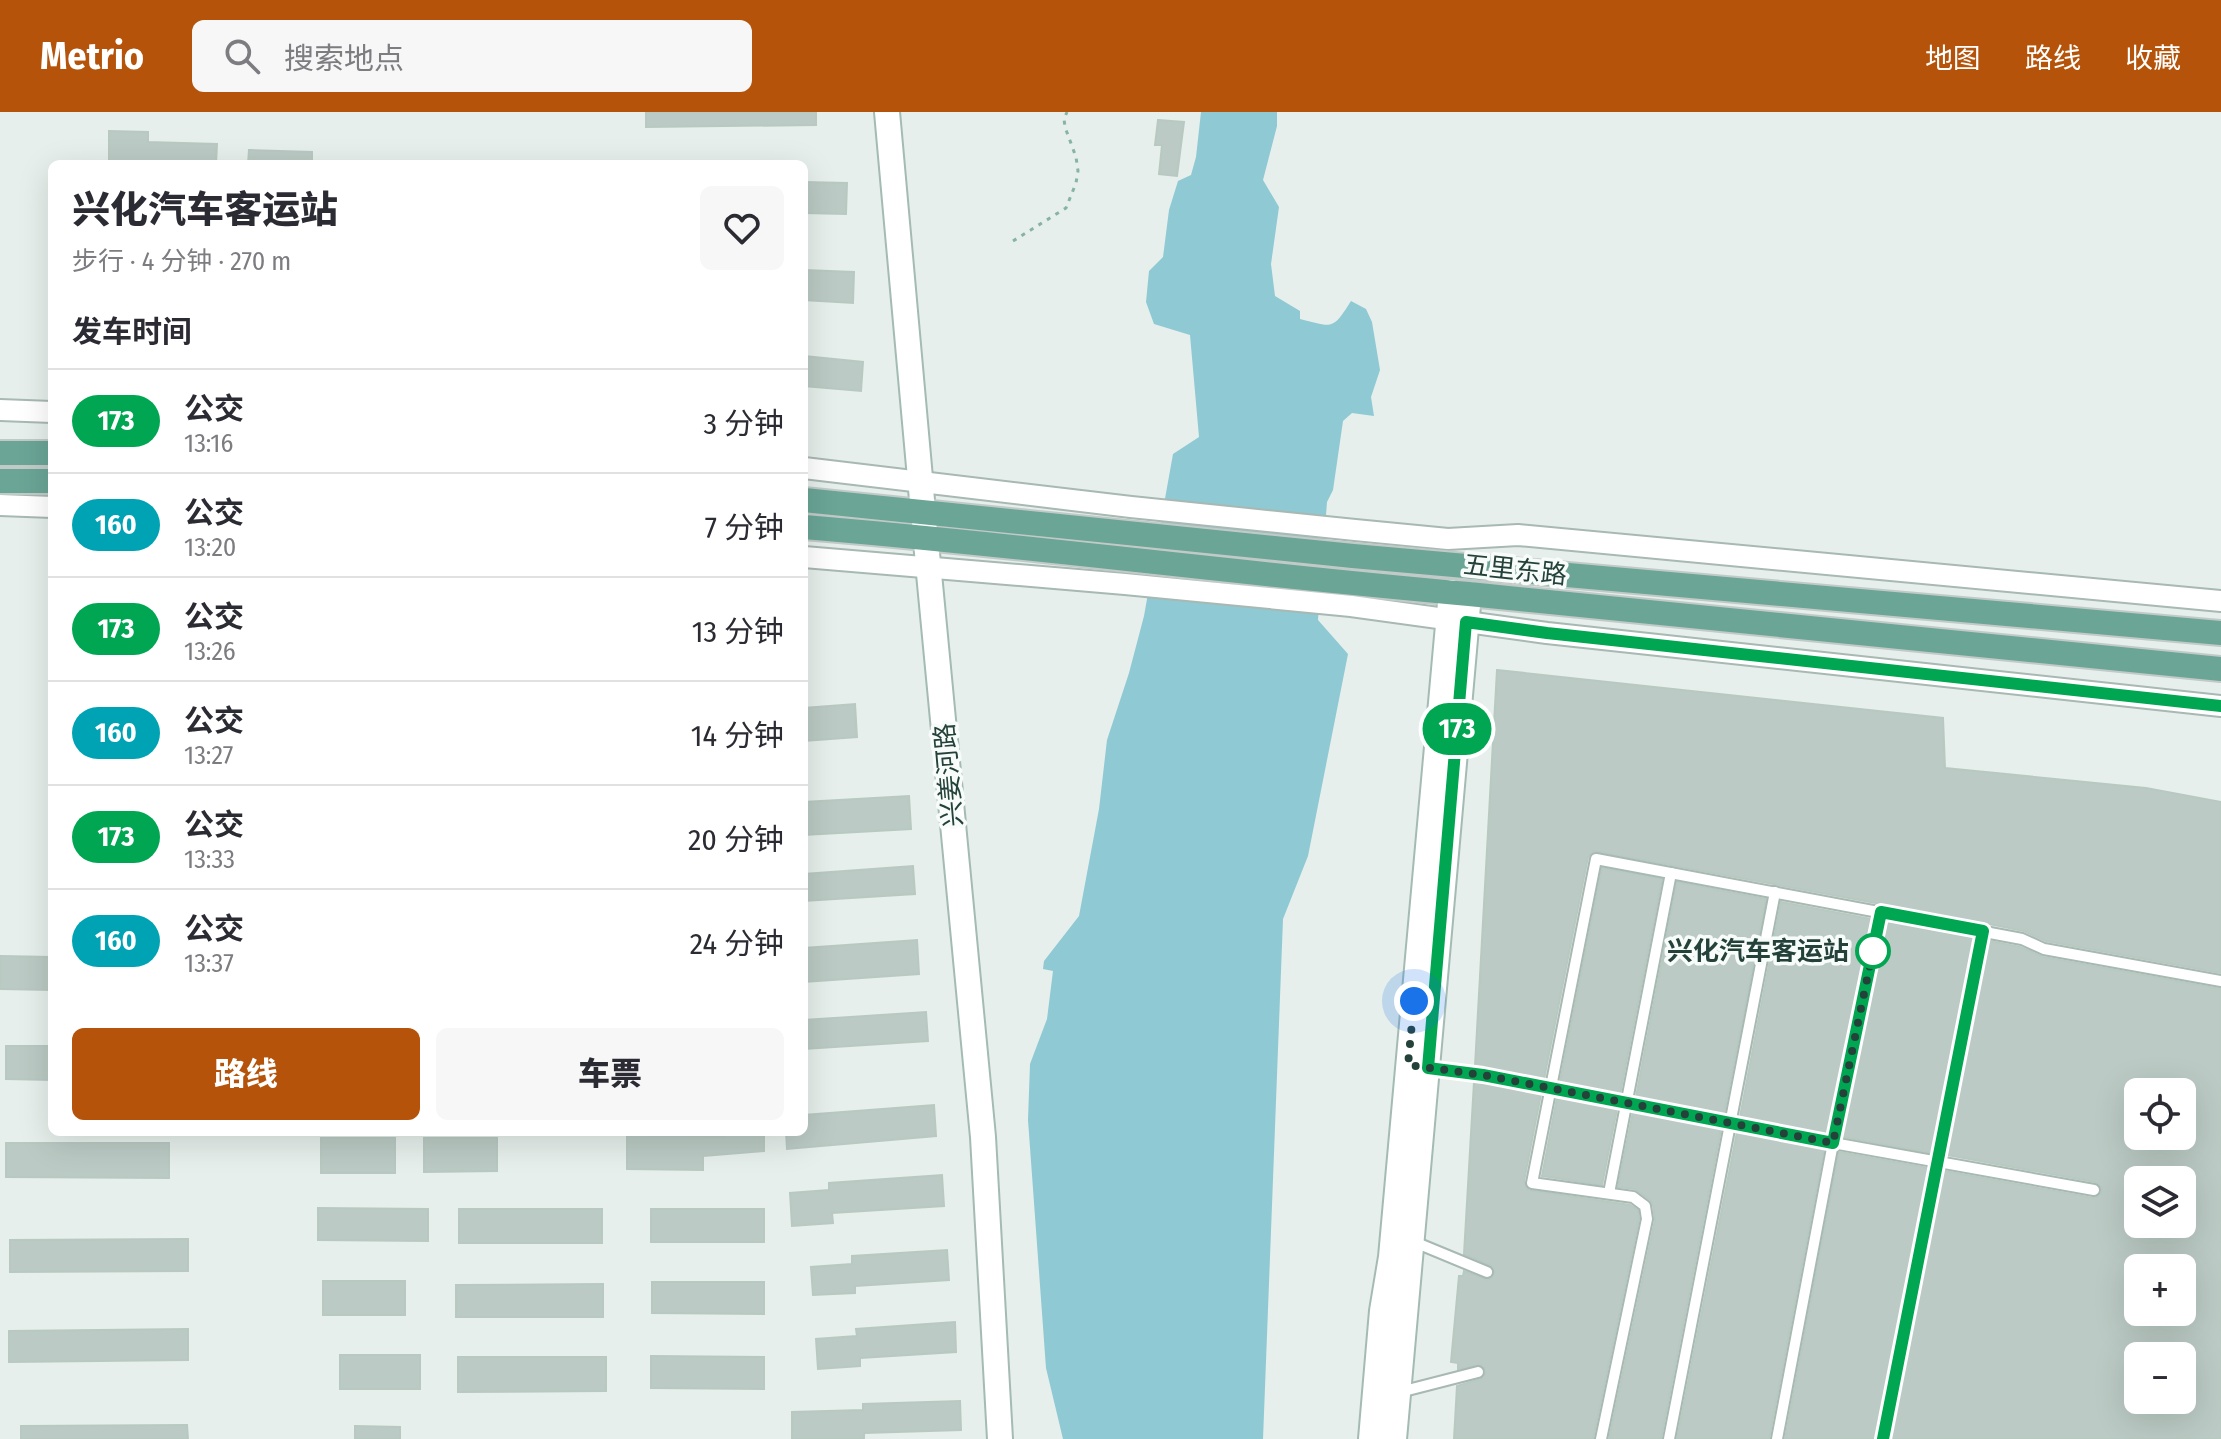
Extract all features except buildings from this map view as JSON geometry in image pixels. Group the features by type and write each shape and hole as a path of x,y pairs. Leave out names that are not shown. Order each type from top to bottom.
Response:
{"main road":[{"path":"0,453 48,453"},
{"path":"0,481 48,481"},
{"name":"五里东路","path":"808,500 1353,556 2221,633"},
{"name":"五里东路","path":"808,527 926,537 1127,572 1351,595 1460,593 2221,669"}],"street":[{"name":"兴姜河路","path":"887,112 983,1137 1000,1439"},
{"path":"0,410 48,412"},
{"path":"808,468 1131,507 1448,539 1518,535 2221,601"},
{"path":"0,505 48,507"},
{"path":"808,557 929,568 1127,572"},
{"path":"1371,1439 1382,1311 1418,1066 1460,593"},
{"path":"1351,595 1457,621 1547,633 2221,706"},
{"path":"1394,1439 1412,1241 1418,1066"}],"lane":[{"path":"1601,1439 1647,1219 1645,1206 1633,1197 1532,1183 1596,859 1983,931 2022,939 2044,949 2221,981"},
{"path":"1609,1193 1671,873"},
{"path":"1669,1439 1775,892"},
{"path":"1777,1439 1881,912"},
{"path":"1883,1439 1983,931"},
{"path":"1418,1066 1483,1075 2094,1190"},
{"path":"1412,1241 1487,1272"},
{"path":"1398,1392 1478,1372"}],"path":[{"path":"1013,241 1066,208 1078,171 1065,127 1067,112"}],"water":[{"path":"1201,112 1277,112 1277,126 1263,180 1279,207 1271,264 1275,296 1300,311 1300,319 1326,325 1340,318 1351,301 1366,309 1372,322 1380,370 1371,397 1374,416 1352,413 1343,421 1333,490 1327,502 1318,620 1348,654 1308,856 1283,919 1263,1439 1063,1439 1046,1368 1028,1120 1030,1064 1047,1019 1053,971 1043,969 1044,961 1079,916 1099,809 1107,740 1144,616 1173,454 1199,437 1190,335 1154,324 1146,302 1149,271 1163,257 1169,210 1178,181 1191,175"}],"bus line":[{"name":"173","path":"1883,1439 1983,931 1881,912 1833,1143 1483,1075 1428,1068 1466,622 2221,706"}],"place":[{"name":"兴化汽车客运站","path":"1873,951"}],"route":[{"path":"1414,1001 1408,1065 1483,1075 1833,1143 1875,941 1873,951"}]}
